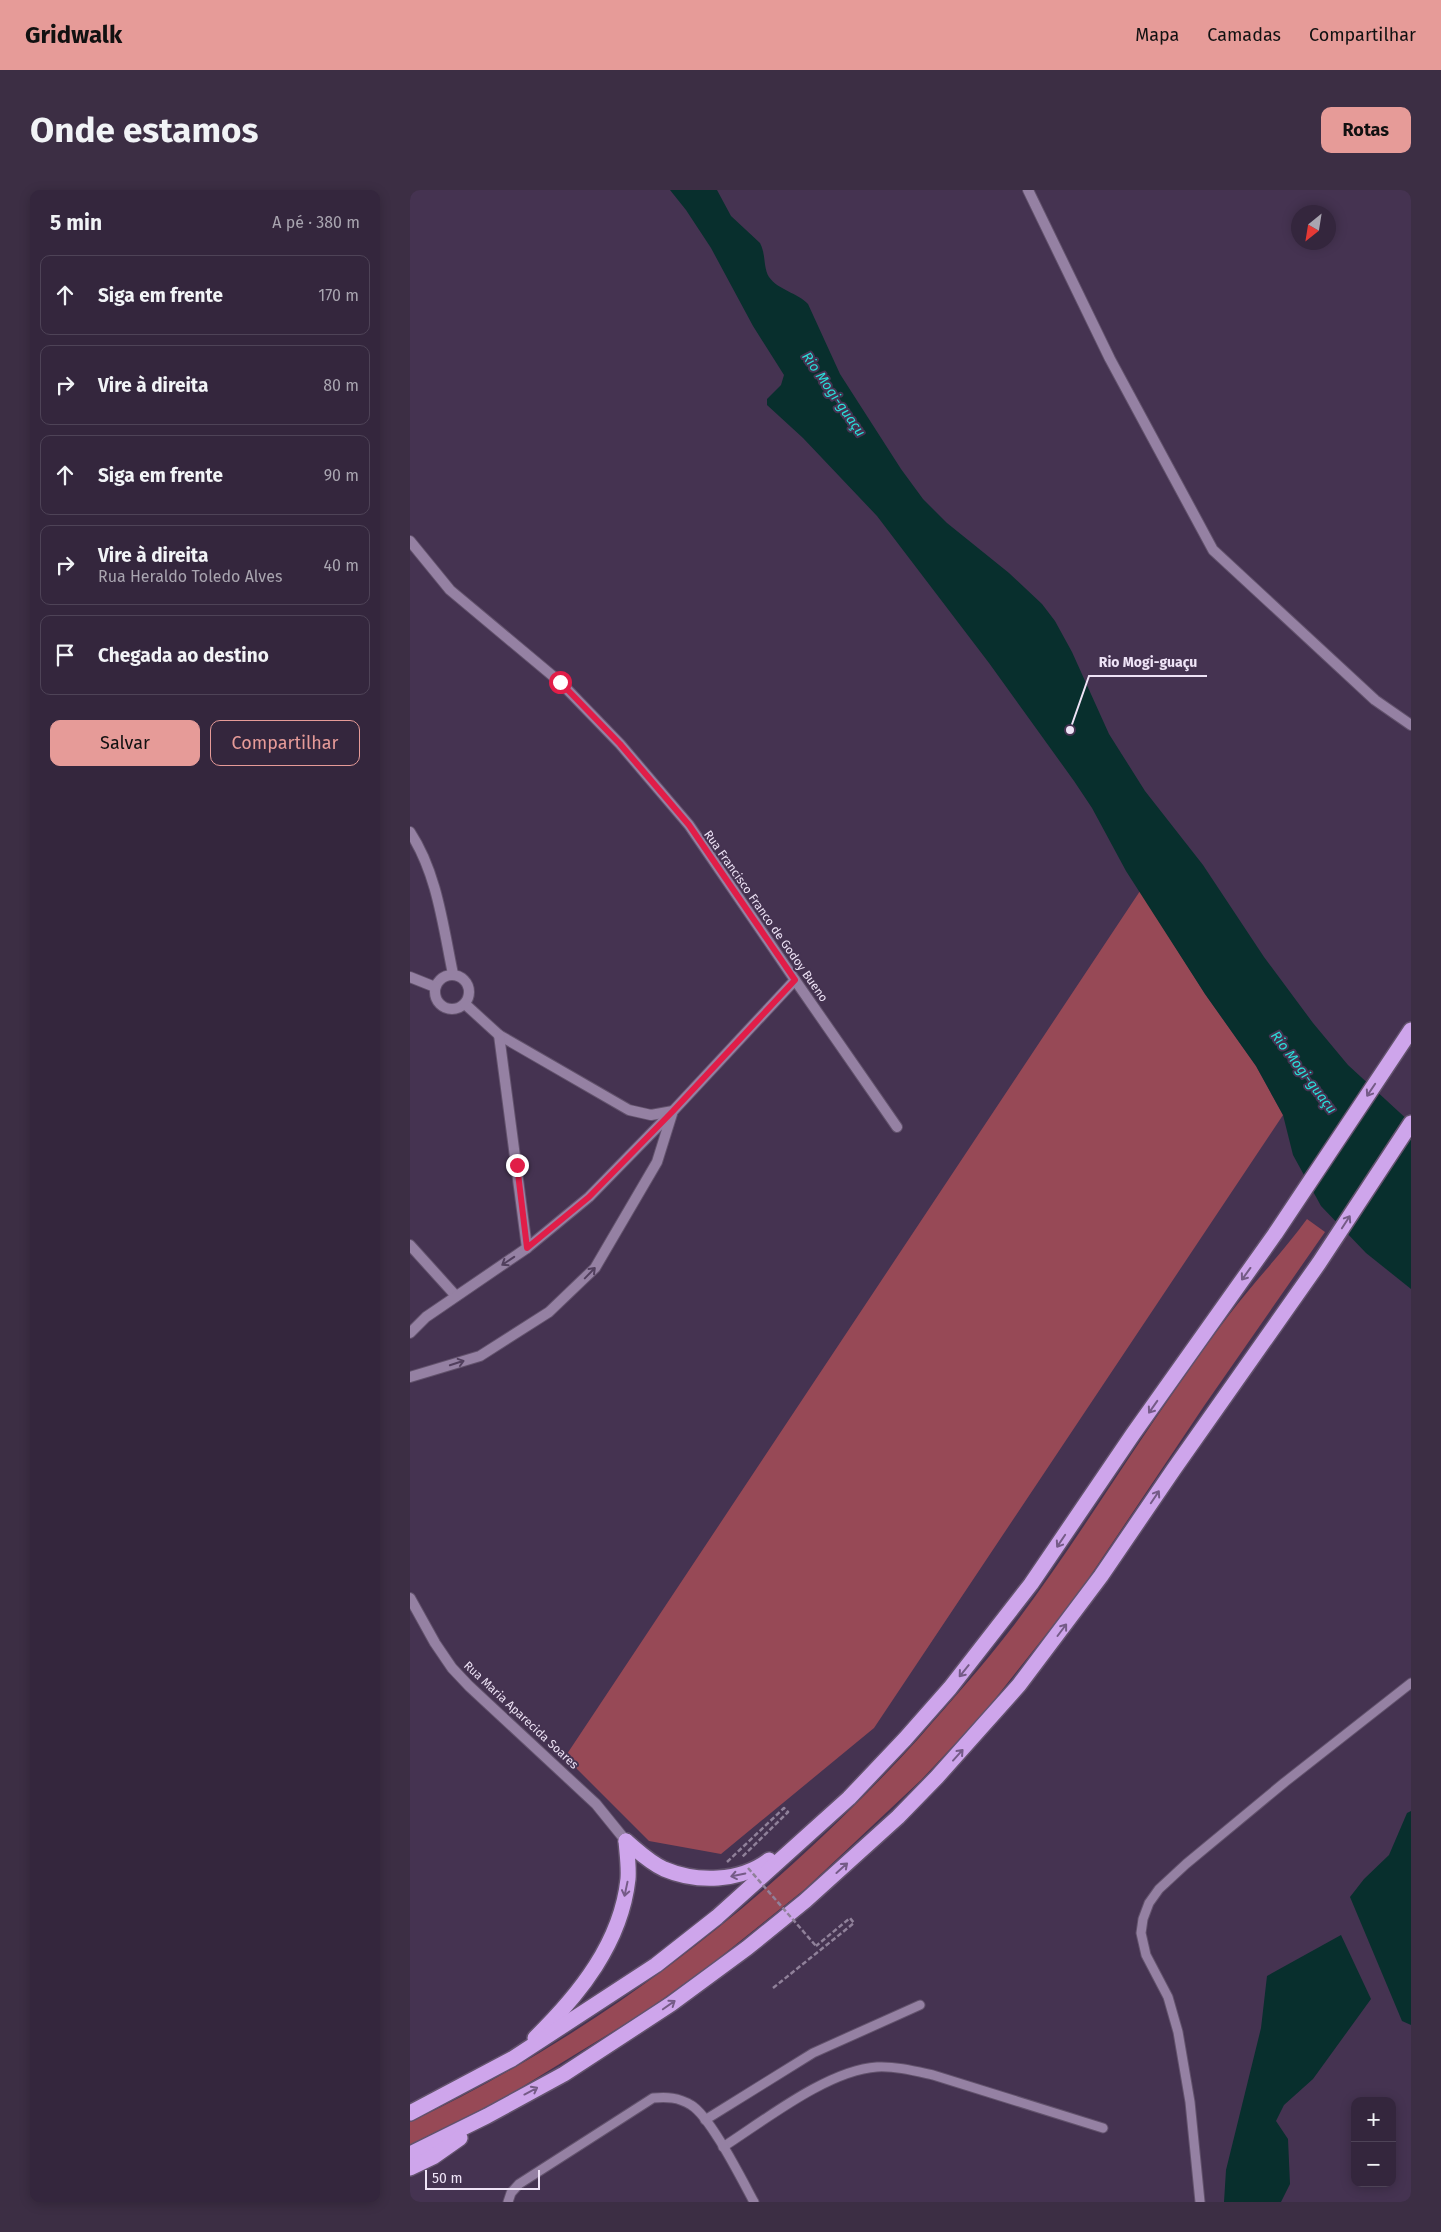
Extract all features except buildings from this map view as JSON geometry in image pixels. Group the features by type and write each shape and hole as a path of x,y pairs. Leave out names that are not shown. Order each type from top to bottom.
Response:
{"highway":[{"path":"410,2113 512,2060 664,1960 717,1918 849,1798 950,1688 1031,1584 1139,1426 1275,1234 1411,1030"},
{"path":"410,2154 564,2074 622,2038 747,1948 845,1866 937,1777 1019,1685 1061,1632 1319,1263 1411,1123"},
{"path":"626,1841 645,1858 665,1869 691,1876 710,1878 738,1876 755,1870 849,1798"},
{"path":"512,2060 565,2008 587,1980 605,1950 621,1912 628,1878 626,1841"},
{"path":"410,2168 434,2157 507,2104"}],"street":[{"path":"1028,190 1110,359 1213,550 1375,700 1411,725"},
{"name":"Rua Francisco Franco de Godoy Bueno","path":"410,541 450,590 560,682 620,744 689,825 897,1127"},
{"path":"410,832 422,850 436,894 452,974"},
{"path":"452,974 460,976 466,982 469,997 465,1004 451,1010 444,1008 434,995 438,980 452,974"},
{"path":"410,977 435,987"},
{"path":"410,1333 426,1317 527,1248 589,1197 673,1111 795,980"},
{"path":"465,1004 499,1035 629,1110 651,1115 673,1111"},
{"path":"499,1035 527,1248"},
{"path":"410,1377 480,1356 549,1312 595,1268 657,1162 673,1111"},
{"path":"410,1245 456,1296"},
{"name":"Rua Maria Aparecida Soares","path":"410,1598 452,1668 596,1804 626,1841"}],"lane":[{"path":"1200,2202 1190,2102 1178,2032 1168,1997 1146,1955 1141,1933 1148,1903 1159,1889 1186,1864 1285,1782 1411,1683"},
{"path":"705,2120 813,2053 920,2005"},
{"path":"723,2147 822,2083 849,2072 877,2067 906,2069 933,2075 1103,2128"},
{"path":"508,2202 511,2193 519,2184 653,2098 672,2097 692,2105 705,2120 723,2147 754,2202"}],"path":[{"path":"710,1878 784,1808 788,1812 740,1859 816,1946 850,1918 854,1923 772,1988"}],"shaded area":[{"path":"1140,891 1205,994 1256,1066 1283,1115 874,1728 721,1854 649,1841 565,1757"},
{"path":"1307,1219 1325,1232 1204,1406 1078,1594 983,1714 921,1780 805,1889 709,1966 643,2013 504,2098 410,2145 410,2122 482,2086 551,2046 619,2002 746,1905 806,1852 863,1796 919,1738 1011,1629 1055,1569 1210,1340"}],"water":[{"path":"670,190 717,190 731,216 760,243 769,277 777,285 808,304 840,374 901,469 923,499 947,523 1009,573 1042,604 1055,621 1072,652 1109,734 1145,791 1203,865 1264,957 1313,1023 1348,1065 1411,1123 1411,1289 1366,1253 1321,1206 1293,1155 1283,1115 1256,1066 1205,994 1126,871 1092,808 989,663 877,516 803,438 767,405 767,399 781,385 784,375 753,326 711,248 686,210"},
{"path":"1411,1811 1411,2025 1402,2021 1350,1897 1364,1879 1389,1855 1407,1813"},
{"path":"1341,1935 1371,1999 1313,2079 1284,2105 1276,2121 1288,2139 1290,2184 1281,2202 1224,2202 1226,2170 1261,2028 1267,1976"}],"place":[{"name":"Rio Mogi-guaçu","path":"1070,730"}],"route":[{"path":"517,1165 527,1248 589,1197 673,1111 795,980 689,825 620,744 560,682"}]}
